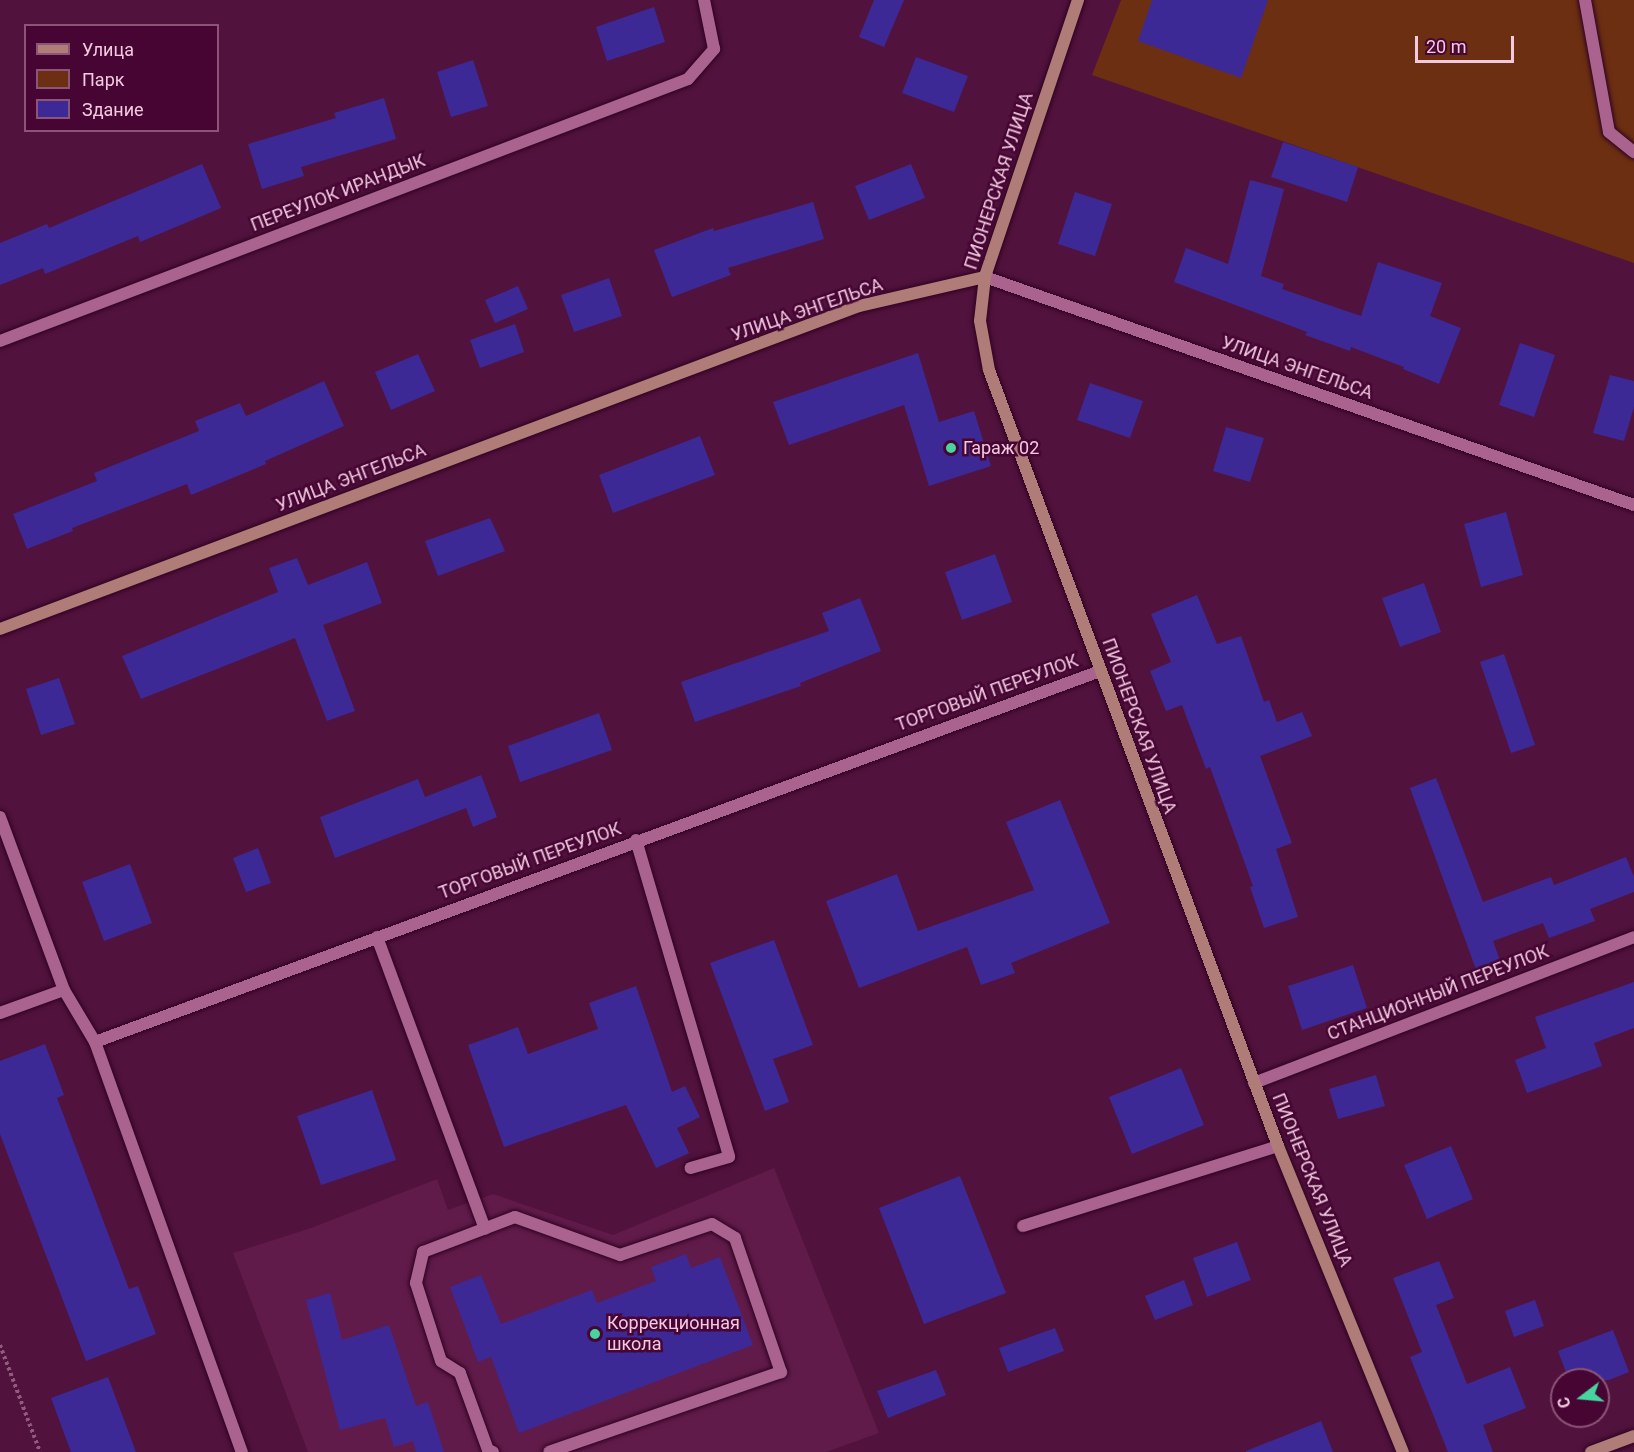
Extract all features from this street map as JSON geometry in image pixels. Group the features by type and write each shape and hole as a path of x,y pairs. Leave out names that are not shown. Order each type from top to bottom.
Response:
{"street":[{"name":"ПЕРЕУЛОК ИРАНДЫК","path":"0,341 688,79 714,49 704,0"},
{"name":"ПИОНЕРСКАЯ УЛИЦА","path":"1078,0 985,277 980,321 989,370 1278,1146 1403,1452"},
{"path":"1585,0 1609,132 1634,152"},
{"name":"УЛИЦА ЭНГЕЛЬСА","path":"0,629 860,306 985,277 1634,505"},
{"name":"ТОРГОВЫЙ ПЕРЕУЛОК","path":"95,1042 636,840 1100,671"},
{"path":"0,817 64,990 95,1042 242,1452"},
{"path":"636,840 729,1157 691,1168"},
{"path":"377,937 485,1228"},
{"name":"СТАНЦИОННЫЙ ПЕРЕУЛОК","path":"1254,1083 1634,937"},
{"path":"0,1013 64,990"},
{"path":"1023,1226 1278,1146"},
{"path":"493,1452 488,1450 460,1373 441,1361 416,1283 423,1252 515,1217 620,1255 712,1224 735,1238 781,1372 549,1452"},
{"path":"1591,1452 1634,1436"}],"path":[{"path":"0,1345 40,1452"}],"shaded area":[{"name":"Коррекционная школа","path":"774,1168 879,1433 826,1452 308,1452 233,1253 311,1228 437,1179 448,1210 493,1194 613,1235"}],"green space":[{"path":"1121,0 1634,0 1634,263 1092,75"}],"building":[{"path":"874,0 904,0 884,47 859,37"},
{"path":"1152,0 1268,0 1241,78 1138,41"},
{"path":"654,7 665,42 607,61 596,27"},
{"path":"916,57 968,76 954,112 902,93"},
{"path":"473,60 488,106 451,117 437,72"},
{"path":"384,98 396,139 301,167 304,176 262,189 248,144 336,118 334,113"},
{"path":"1283,142 1358,167 1347,202 1271,177"},
{"path":"202,164 221,208 140,242 138,236 45,274 43,268 0,285 0,243 47,224 49,228"},
{"path":"911,164 925,198 869,220 855,186"},
{"path":"1250,180 1284,189 1261,276 1284,284 1282,289 1361,316 1378,262 1442,283 1430,316 1461,328 1439,384 1403,369 1404,367 1351,347 1350,351 1305,335 1307,332 1174,282 1186,248 1228,264"},
{"path":"1075,192 1112,204 1095,256 1058,244"},
{"path":"813,202 824,239 728,268 731,275 672,297 654,250 713,228 714,231"},
{"path":"609,278 622,316 574,332 561,295"},
{"path":"518,286 528,309 495,323 485,300"},
{"path":"515,324 524,352 480,368 470,340"},
{"path":"1520,343 1555,355 1534,417 1499,405"},
{"path":"918,353 939,422 974,411 991,466 929,486 904,405 789,445 773,402"},
{"path":"418,354 435,391 391,410 375,372"},
{"path":"1610,375 1634,381 1634,407 1624,441 1593,433"},
{"path":"324,381 344,426 265,461 266,464 191,495 187,484 72,528 73,531 27,549 13,514 97,481 94,473 199,431 195,421 240,403 246,416"},
{"path":"1090,383 1143,401 1130,438 1077,420"},
{"path":"1226,427 1264,438 1250,482 1213,471"},
{"path":"700,436 715,475 613,513 599,475"},
{"path":"1506,512 1523,575 1481,587 1464,524"},
{"path":"490,518 505,551 438,576 425,541"},
{"path":"995,554 1012,602 962,620 945,572"},
{"path":"297,558 308,585 367,562 382,603 323,625 355,711 327,721 295,638 141,699 122,656 278,592 269,568"},
{"path":"1424,583 1441,632 1400,647 1382,598"},
{"path":"1197,595 1217,644 1241,636 1264,702 1269,700 1277,722 1302,712 1312,736 1260,756 1292,843 1276,849 1298,917 1264,928 1250,887 1253,886 1210,767 1206,769 1182,705 1166,711 1150,671 1171,662 1151,614"},
{"path":"860,598 881,651 800,683 801,686 695,722 681,682 829,631 822,613"},
{"path":"1504,654 1535,745 1511,753 1480,662"},
{"path":"59,678 75,724 41,735 26,689"},
{"path":"599,713 612,750 520,782 508,746"},
{"path":"481,775 497,817 473,827 466,808 335,858 320,817 418,779 425,797"},
{"path":"1436,778 1483,902 1551,877 1554,885 1626,857 1634,877 1634,892 1590,909 1595,921 1549,938 1543,923 1493,941 1502,966 1478,975 1410,788"},
{"path":"1060,800 1110,923 1011,963 1015,973 981,985 967,947 859,988 826,901 897,874 918,931 1034,890 1006,822"},
{"path":"258,848 271,883 246,892 233,858"},
{"path":"130,864 152,923 104,941 82,882"},
{"path":"774,940 813,1045 773,1059 789,1102 765,1111 710,963"},
{"path":"1353,965 1367,1008 1302,1030 1288,986"},
{"path":"1634,982 1634,1028 1594,1043 1602,1066 1527,1093 1515,1060 1546,1048 1535,1017"},
{"path":"636,986 672,1092 685,1086 700,1117 677,1128 689,1153 656,1168 626,1105 504,1147 468,1045 518,1027 528,1054 598,1029 589,1003"},
{"path":"45,1044 64,1095 57,1098 129,1289 138,1286 156,1334 86,1361 0,1134 0,1061"},
{"path":"1181,1068 1204,1125 1132,1154 1109,1097"},
{"path":"1376,1075 1385,1106 1338,1119 1329,1089"},
{"path":"372,1090 396,1160 321,1185 297,1116"},
{"path":"1451,1146 1473,1199 1427,1219 1404,1165"},
{"path":"960,1176 1006,1293 924,1324 879,1208"},
{"path":"1237,1242 1251,1280 1207,1297 1193,1258"},
{"path":"686,1254 691,1268 720,1257 753,1345 519,1433 491,1357 478,1362 450,1287 481,1275 501,1324 592,1290 597,1303 656,1281 651,1267"},
{"path":"1439,1261 1454,1298 1436,1305 1467,1384 1510,1367 1526,1408 1483,1425 1493,1452 1448,1452 1410,1357 1422,1352 1393,1278"},
{"path":"1184,1280 1193,1305 1155,1320 1145,1296"},
{"path":"330,1293 342,1340 389,1325 416,1406 428,1402 444,1452 416,1452 413,1441 394,1447 385,1418 340,1430 306,1300"},
{"path":"1535,1300 1544,1326 1514,1337 1505,1311"},
{"path":"1055,1328 1064,1351 1008,1372 999,1348"},
{"path":"1613,1330 1629,1372 1610,1380 1610,1368 1564,1368 1558,1351"},
{"path":"936,1370 946,1395 888,1418 877,1391"},
{"path":"108,1377 136,1452 71,1452 51,1398"},
{"path":"1321,1421 1333,1452 1246,1452 1246,1451"}],"place":[{"name":"Гараж 02","path":"951,448"},
{"name":"Коррекционная школа","path":"595,1334"}]}
